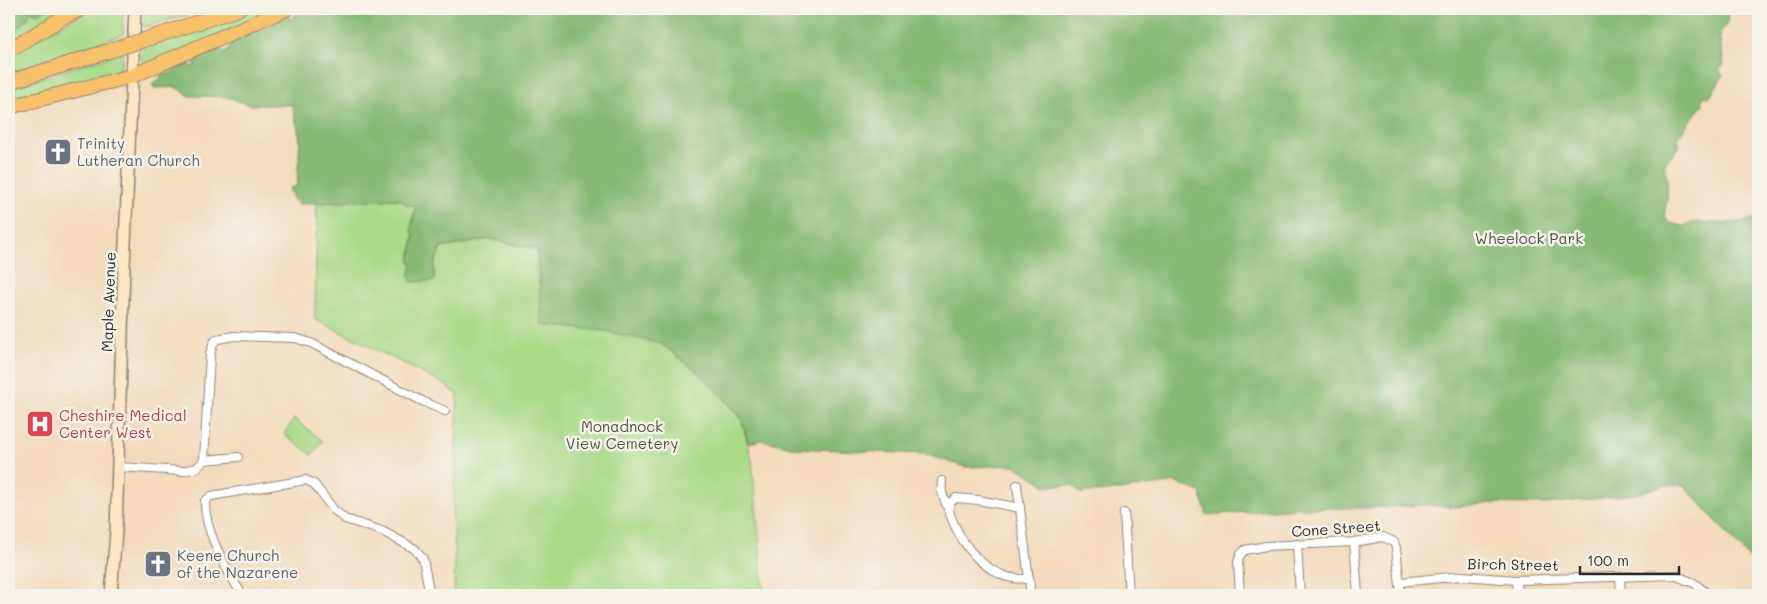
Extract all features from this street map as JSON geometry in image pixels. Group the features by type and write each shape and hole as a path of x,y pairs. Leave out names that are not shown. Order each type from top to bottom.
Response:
{"highway":[{"path":"9,50 62,18 81,9"},
{"path":"9,82 153,38 238,9"},
{"path":"9,107 132,76 286,9"}],"street":[{"name":"Maple Avenue","path":"112,595 135,9"},
{"path":"118,467 183,471 197,468 204,460 210,354 214,342 224,337 295,338 311,343 445,411"},
{"path":"204,460 238,456"},
{"path":"242,595 222,561 214,541 208,522 205,501 212,496 306,480 314,484 334,510 345,519 382,530 415,549 423,559 430,595"},
{"path":"942,481 942,496 958,534 966,546 976,556 1002,575 1012,578 1029,579"},
{"path":"1017,485 1031,595"},
{"path":"948,509 951,502 956,498 1020,508"},
{"path":"1124,513 1129,595"},
{"name":"Cone Street","path":"1240,595 1238,568 1241,554 1245,550 1297,544 1354,542 1383,537 1394,542 1400,582"},
{"path":"1354,542 1358,595"},
{"path":"1297,544 1300,595"},
{"name":"Birch Street","path":"1400,582 1462,576 1516,580 1674,575 1694,583 1709,595"},
{"path":"1620,577 1621,595"},
{"path":"1516,580 1517,595"},
{"path":"1400,582 1401,595"}],"green space":[{"path":"9,9 46,9 38,14 30,11 27,20 15,30 9,27"},
{"path":"75,9 9,47 9,27 15,30 27,20 30,11"},
{"path":"94,9 123,9 123,34 9,74 9,55 83,13"},
{"path":"145,9 209,9 144,27"},
{"path":"262,9 281,9 142,67 142,46 227,18"},
{"name":"Wheelock Park","path":"305,9 344,9 350,13 350,9 1725,9 1727,23 1719,34 1724,65 1719,69 1724,76 1709,97 1702,96 1703,104 1677,138 1680,145 1664,165 1667,177 1667,190 1664,216 1670,223 1684,226 1695,222 1741,222 1758,216 1758,568 1684,485 1665,485 1636,494 1546,504 1492,503 1456,507 1427,505 1366,508 1298,508 1207,515 1200,492 1175,482 1119,490 1080,493 1072,485 1046,486 1014,465 966,467 924,454 795,448 762,440 748,443 741,417 694,369 662,344 605,331 542,325 537,249 490,239 441,248 434,265 435,281 412,282 409,276 412,265 410,261 414,235 411,230 416,207 406,204 400,199 299,204 293,199 289,188 297,186 300,138 292,105 251,105 227,97 190,96 175,87 154,88 152,84 156,80 159,81 162,73 170,74 178,66 184,67 184,61 193,68 195,65 192,58 200,52 213,49 227,53 233,36 237,35 239,40 244,37 247,38 247,33 253,27 259,28 263,33 264,29 287,14 291,20 299,11"},
{"path":"123,52 120,77 9,105 9,88"},
{"name":"Monadnock View Cemetery","path":"400,199 406,204 417,207 412,218 414,235 410,261 434,281 434,265 441,248 490,239 537,249 542,325 605,331 662,344 694,369 722,396 741,418 752,460 764,595 454,595 453,515 458,394 448,388 448,386 315,319 317,203"},
{"path":"294,419 323,441 312,455 284,434"}],"place":[{"name":"Trinity Lutheran Church","path":"58,152"},
{"name":"Cheshire Medical Center West","path":"40,424"},
{"name":"Keene Church of the Nazarene","path":"158,564"}]}
